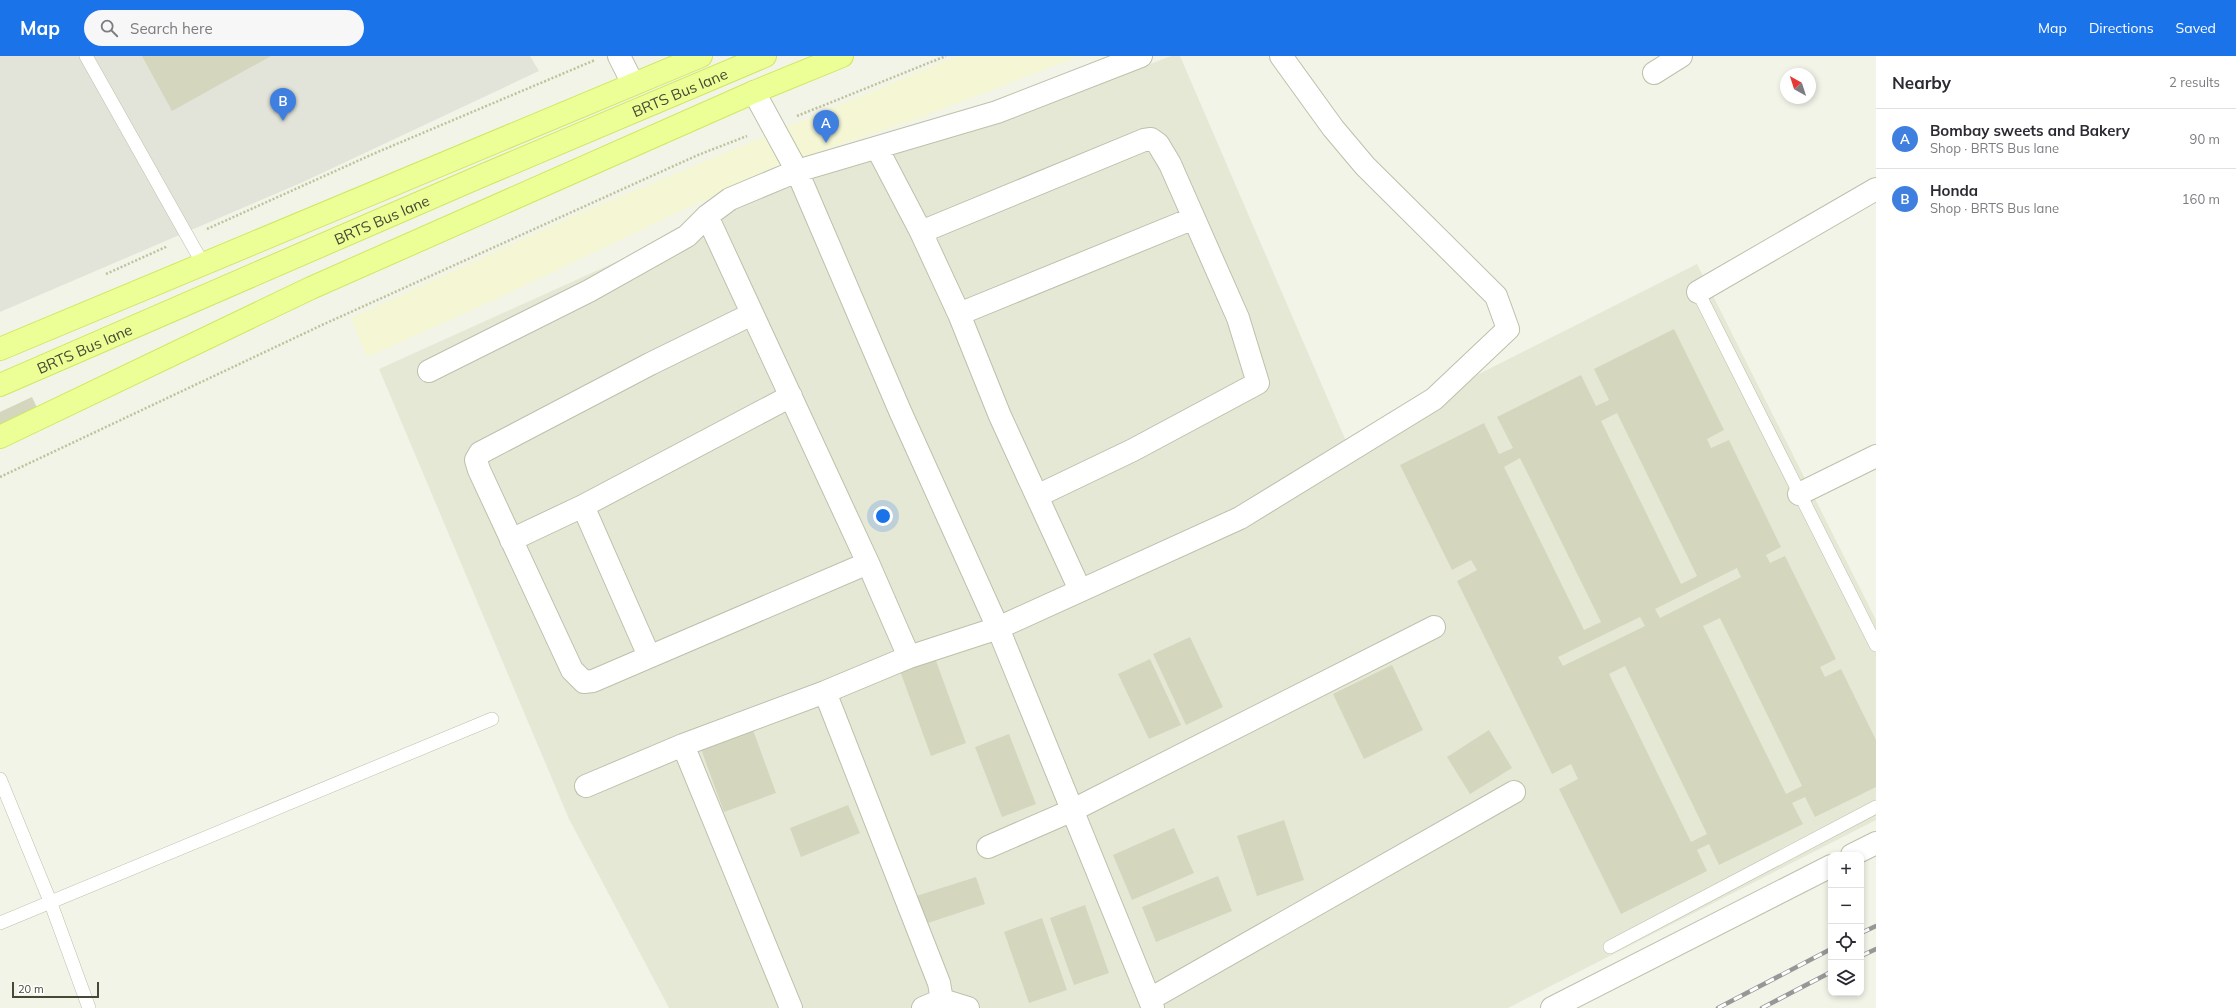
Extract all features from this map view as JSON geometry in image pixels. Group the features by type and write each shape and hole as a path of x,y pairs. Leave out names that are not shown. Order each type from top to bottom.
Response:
{"main road":[{"path":"0,349 701,56"},
{"name":"BRTS Bus lane","path":"0,385 479,177 765,56"},
{"path":"0,437 311,288 754,92 842,56"}],"street":[{"path":"619,56 633,84"},
{"path":"429,371 589,291 687,236 707,216 730,199 797,171 997,112 1141,56"},
{"path":"586,786 683,745 825,692 909,657 998,628 1240,518 1434,399 1508,328 1496,296 1365,166 1333,128 1281,56"},
{"path":"1654,73 1681,56"},
{"path":"754,92 797,171 900,411 998,628 1152,1004 1514,792"},
{"path":"921,232 1144,140 1151,139 1158,144 1170,164 1238,318 1258,383 1133,450 1036,496"},
{"path":"877,148 921,232 959,314 988,390 1080,590"},
{"path":"1698,292 1876,189"},
{"path":"707,216 868,562 909,657"},
{"path":"959,314 1194,218"},
{"path":"752,314 650,364 480,453 476,460 479,470 510,540 572,670 577,677 584,682 593,681 868,562"},
{"path":"510,540 583,506 791,396"},
{"path":"1799,494 1876,456"},
{"path":"583,506 650,656"},
{"path":"988,847 1073,810 1434,627"},
{"path":"825,692 939,983 933,1004 968,1008"},
{"path":"683,745 791,1008"},
{"path":"1858,852 1876,843"},
{"path":"1552,1008 1828,868"}],"lane":[{"path":"86,56 203,264"},
{"path":"1698,292 1876,644"},
{"path":"0,923 492,719"},
{"path":"0,779 50,901 89,1008"},
{"path":"1610,947 1876,807"}],"path":[{"path":"0,477 322,325 698,155 946,56"},
{"path":"103,275 373,154 598,59"}],"shaded area":[{"path":"0,56 530,56 539,71 303,182 0,312"},
{"path":"957,56 1079,56 917,119 778,165 490,302 367,357 351,318 578,214"},
{"path":"1171,56 1180,56 1346,441 1697,264 1876,620 1876,820 1508,1008 669,1008 569,819 379,369 775,190 987,127"}],"building":[{"path":"142,56 271,56 172,111"},
{"path":"1674,329 1724,430 1707,439 1711,448 1729,440 1781,547 1766,555 1770,563 1785,556 1836,659 1820,667 1825,677 1841,669 1876,740 1876,787 1815,817 1805,797 1792,803 1803,824 1719,865 1709,844 1697,850 1707,871 1621,914 1559,789 1578,779 1571,764 1552,774 1457,581 1477,570 1471,560 1452,570 1400,465 1484,423 1499,454 1513,448 1497,417 1581,375 1596,406 1609,400 1594,369","holes":["1617,413 1697,576 1681,584 1601,421","1520,458 1601,622 1584,630 1504,467","1737,568 1741,577 1660,618 1655,609","1640,617 1645,626 1563,666 1558,657","1720,618 1802,786 1786,794 1703,626","1625,666 1707,834 1691,842 1609,674"]},
{"path":"32,397 39,412 0,431 0,412"},
{"path":"1190,637 1223,707 1186,725 1153,654"},
{"path":"935,658 966,743 931,756 900,671"},
{"path":"1150,659 1181,725 1149,739 1118,674"},
{"path":"1392,665 1423,730 1364,759 1333,694"},
{"path":"753,730 776,793 724,812 701,749"},
{"path":"1489,730 1512,768 1470,794 1447,757"},
{"path":"1009,734 1036,804 1002,817 975,747"},
{"path":"848,805 860,833 801,857 790,828"},
{"path":"1284,820 1304,880 1257,896 1237,836"},
{"path":"1174,828 1194,873 1132,900 1113,855"},
{"path":"1218,876 1232,911 1156,942 1142,907"},
{"path":"976,877 985,904 922,925 913,897"},
{"path":"1085,905 1109,973 1074,985 1050,918"},
{"path":"1042,918 1067,990 1029,1003 1004,932"}],"railway":[{"path":"1864,932 1876,926"},
{"path":"1864,955 1876,949"},
{"path":"1718,1008 1828,951"},
{"path":"1762,1008 1828,974"}],"place":[{"name":"Honda","path":"283,121"},
{"name":"Bombay sweets and Bakery","path":"826,143"}]}
